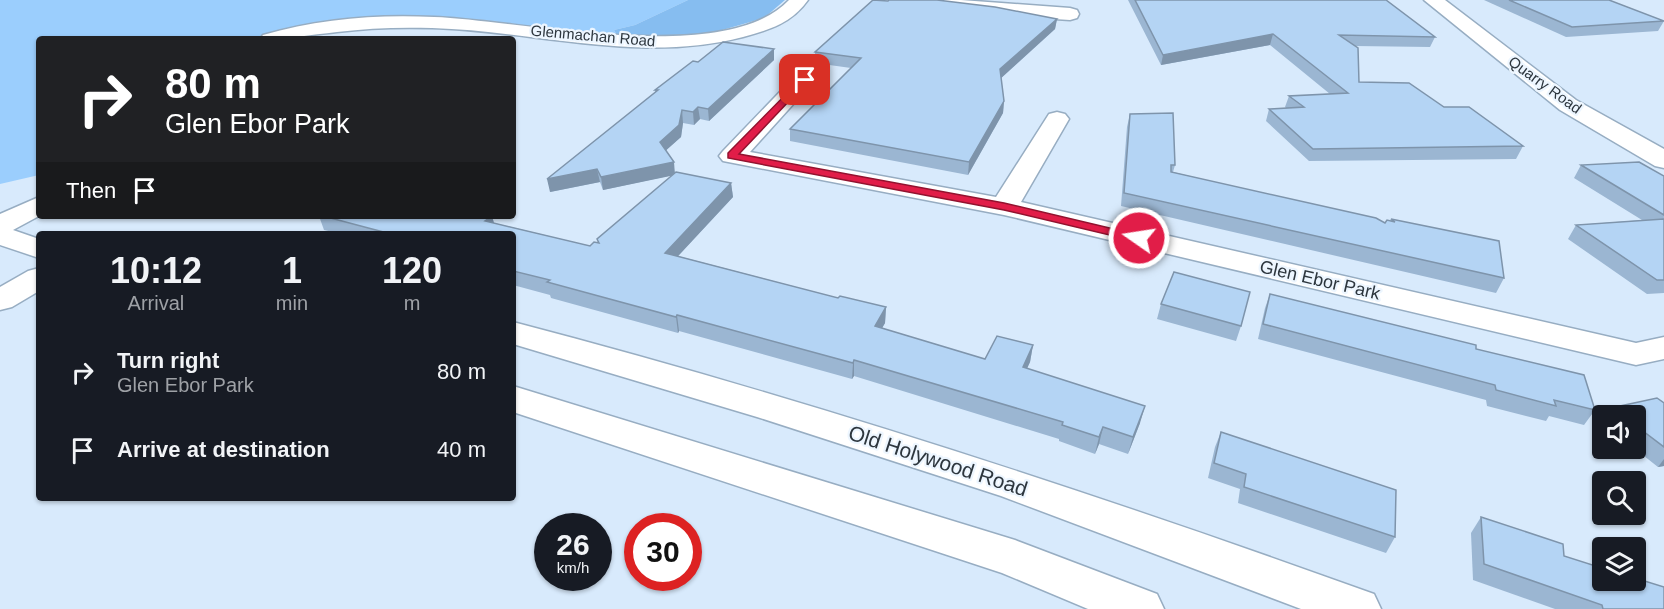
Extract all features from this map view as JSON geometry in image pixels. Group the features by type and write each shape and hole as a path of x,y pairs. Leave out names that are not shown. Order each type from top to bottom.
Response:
{"street":[{"name":"Glenmachan Road","path":"286,36 330,28 408,22 449,22 604,40 678,42 726,37 777,20 799,0"},
{"path":"920,0 979,8 1070,14"},
{"name":"Quarry Road","path":"1433,0 1568,105 1664,160"},
{"name":"Glen Ebor Park","path":"805,80 732,156 1004,207 1655,358"},
{"path":"1004,207 1057,119"},
{"path":"0,225 36,207"},
{"path":"0,235 36,248"},
{"path":"0,300 36,280"},
{"name":"Old Holywood Road","path":"516,334 770,408 1016,485 1357,609"},
{"path":"516,400 1016,559 1140,609"}],"shaded area":[{"path":"0,0 688,0 635,25 614,30 619,39 548,31 498,22 450,20 273,33 263,36 36,36 36,176 0,184"},
{"path":"688,0 785,0 764,18 712,33 662,39 619,39 614,30 635,25"}],"building":[{"path":"873,0 937,0 995,7 1057,19 1000,69 1004,101 969,162 790,129 861,58 815,52"},
{"path":"1135,0 1386,0 1435,37 1339,35 1358,48 1359,82 1409,83 1444,107 1469,107 1523,146 1313,149 1269,109 1304,107 1289,96 1348,93 1273,34 1163,55"},
{"path":"1509,0 1609,0 1664,21 1572,27"},
{"path":"723,42 774,49 708,109 698,107 693,112 682,110 679,125 660,142 674,162 601,177 597,169 547,179 658,90 655,90 693,61 698,62"},
{"path":"1173,113 1175,165 1171,165 1171,172 1376,218 1385,223 1387,220 1395,222 1391,219 1499,241 1504,278 1124,193 1130,114"},
{"path":"1639,162 1664,176 1664,215 1581,165"},
{"path":"676,172 731,183 665,253 838,298 840,296 886,307 875,326 985,359 997,336 1033,345 1023,367 1145,406 1133,437 1103,427 1099,437 1062,425 1063,422 854,360 853,363 677,315 676,317 516,272 516,231 380,231 334,219 488,219 485,221 590,246 594,242 599,243 597,239"},
{"path":"1664,219 1664,280 1657,280 1576,225"},
{"path":"1174,272 1250,292 1241,326 1161,304"},
{"path":"1270,294 1476,345 1476,349 1584,375 1593,405 1592,409 1554,400 1556,406 1496,390 1495,385 1263,324"},
{"path":"1657,398 1664,403 1664,447 1646,433 1646,405 1625,405"},
{"path":"1221,432 1396,490 1395,537 1244,487 1246,474 1214,463"},
{"path":"1481,517 1563,544 1564,556 1592,565 1592,591 1646,591 1646,581 1664,587 1664,609 1603,609 1602,605 1484,564"}],"route":[{"path":"805,80 732,156 1004,207 1139,238"}]}
